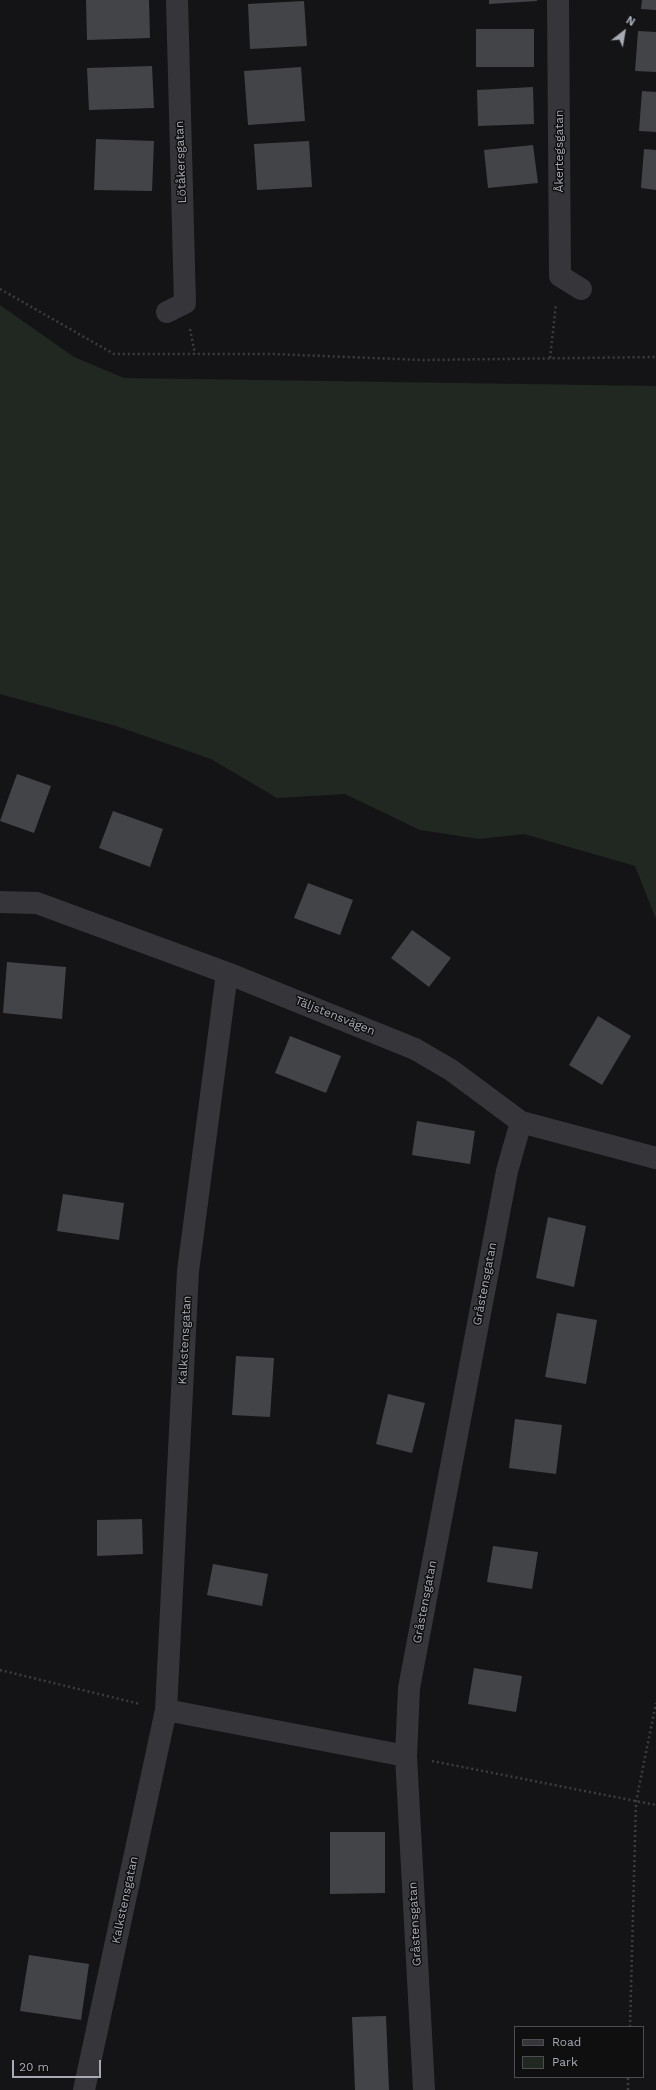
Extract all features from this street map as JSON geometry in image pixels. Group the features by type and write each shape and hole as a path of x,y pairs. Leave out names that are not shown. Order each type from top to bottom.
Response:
{"street":[{"name":"Lötåkersgatan","path":"167,312 185,303 177,0"},
{"name":"Åkertegsgatan","path":"558,0 560,276"},
{"path":"560,276 581,289"},
{"name":"Täljstensvägen","path":"0,902 37,903 227,972 415,1049 451,1070 521,1122 656,1158"},
{"name":"Kalkstensgatan","path":"84,2090 166,1710 188,1271 227,972"},
{"name":"Gråstensgatan","path":"424,2090 406,1756 409,1688 507,1172 521,1122"},
{"path":"166,1710 406,1756"}],"path":[{"path":"550,358 560,276"},
{"path":"0,289 114,354 274,354 422,360 656,357"},
{"path":"0,1670 166,1710"},
{"path":"630,2026 636,1802 656,1703"},
{"path":"406,1756 546,1782 656,1805"},
{"path":"628,2078 628,2090"}],"green space":[{"path":"0,305 74,357 124,378 656,386 656,919 635,866 524,834 479,839 420,830 345,794 277,798 211,759 116,726 0,694"}],"building":[{"path":"86,0 149,0 150,38 87,40"},
{"path":"489,0 537,0 537,1 489,4"},
{"path":"642,0 656,0 656,10 641,9"},
{"path":"304,1 307,46 250,49 248,4"},
{"path":"476,29 534,29 534,67 476,67"},
{"path":"638,31 656,32 656,72 635,71"},
{"path":"152,66 154,108 89,110 87,68"},
{"path":"301,67 305,121 248,125 244,71"},
{"path":"533,87 534,124 478,126 477,90"},
{"path":"642,91 656,92 656,132 639,131"},
{"path":"96,139 154,141 152,191 94,190"},
{"path":"309,141 312,187 257,190 254,144"},
{"path":"533,145 538,183 488,188 484,150"},
{"path":"644,149 656,150 656,190 641,188"},
{"path":"17,774 51,786 34,833 0,821"},
{"path":"113,811 163,829 150,867 99,848"},
{"path":"308,883 353,900 340,935 294,918"},
{"path":"412,930 451,958 429,987 391,958"},
{"path":"7,962 66,967 62,1019 3,1013"},
{"path":"598,1016 631,1036 602,1085 569,1065"},
{"path":"290,1036 341,1056 326,1093 275,1073"},
{"path":"417,1121 475,1131 470,1164 412,1155"},
{"path":"63,1194 124,1203 119,1240 57,1231"},
{"path":"548,1217 586,1226 574,1287 536,1278"},
{"path":"557,1313 597,1320 586,1384 545,1377"},
{"path":"236,1356 274,1358 270,1417 232,1415"},
{"path":"388,1394 425,1403 412,1453 376,1444"},
{"path":"515,1419 562,1425 556,1474 509,1468"},
{"path":"142,1519 143,1554 97,1556 97,1520"},
{"path":"493,1546 538,1552 532,1589 487,1582"},
{"path":"213,1564 268,1574 262,1606 207,1595"},
{"path":"474,1668 522,1676 516,1712 468,1704"},
{"path":"330,1832 385,1832 385,1893 330,1894"},
{"path":"29,1955 89,1964 81,2020 20,2011"},
{"path":"386,2016 389,2090 355,2090 352,2017"}]}
